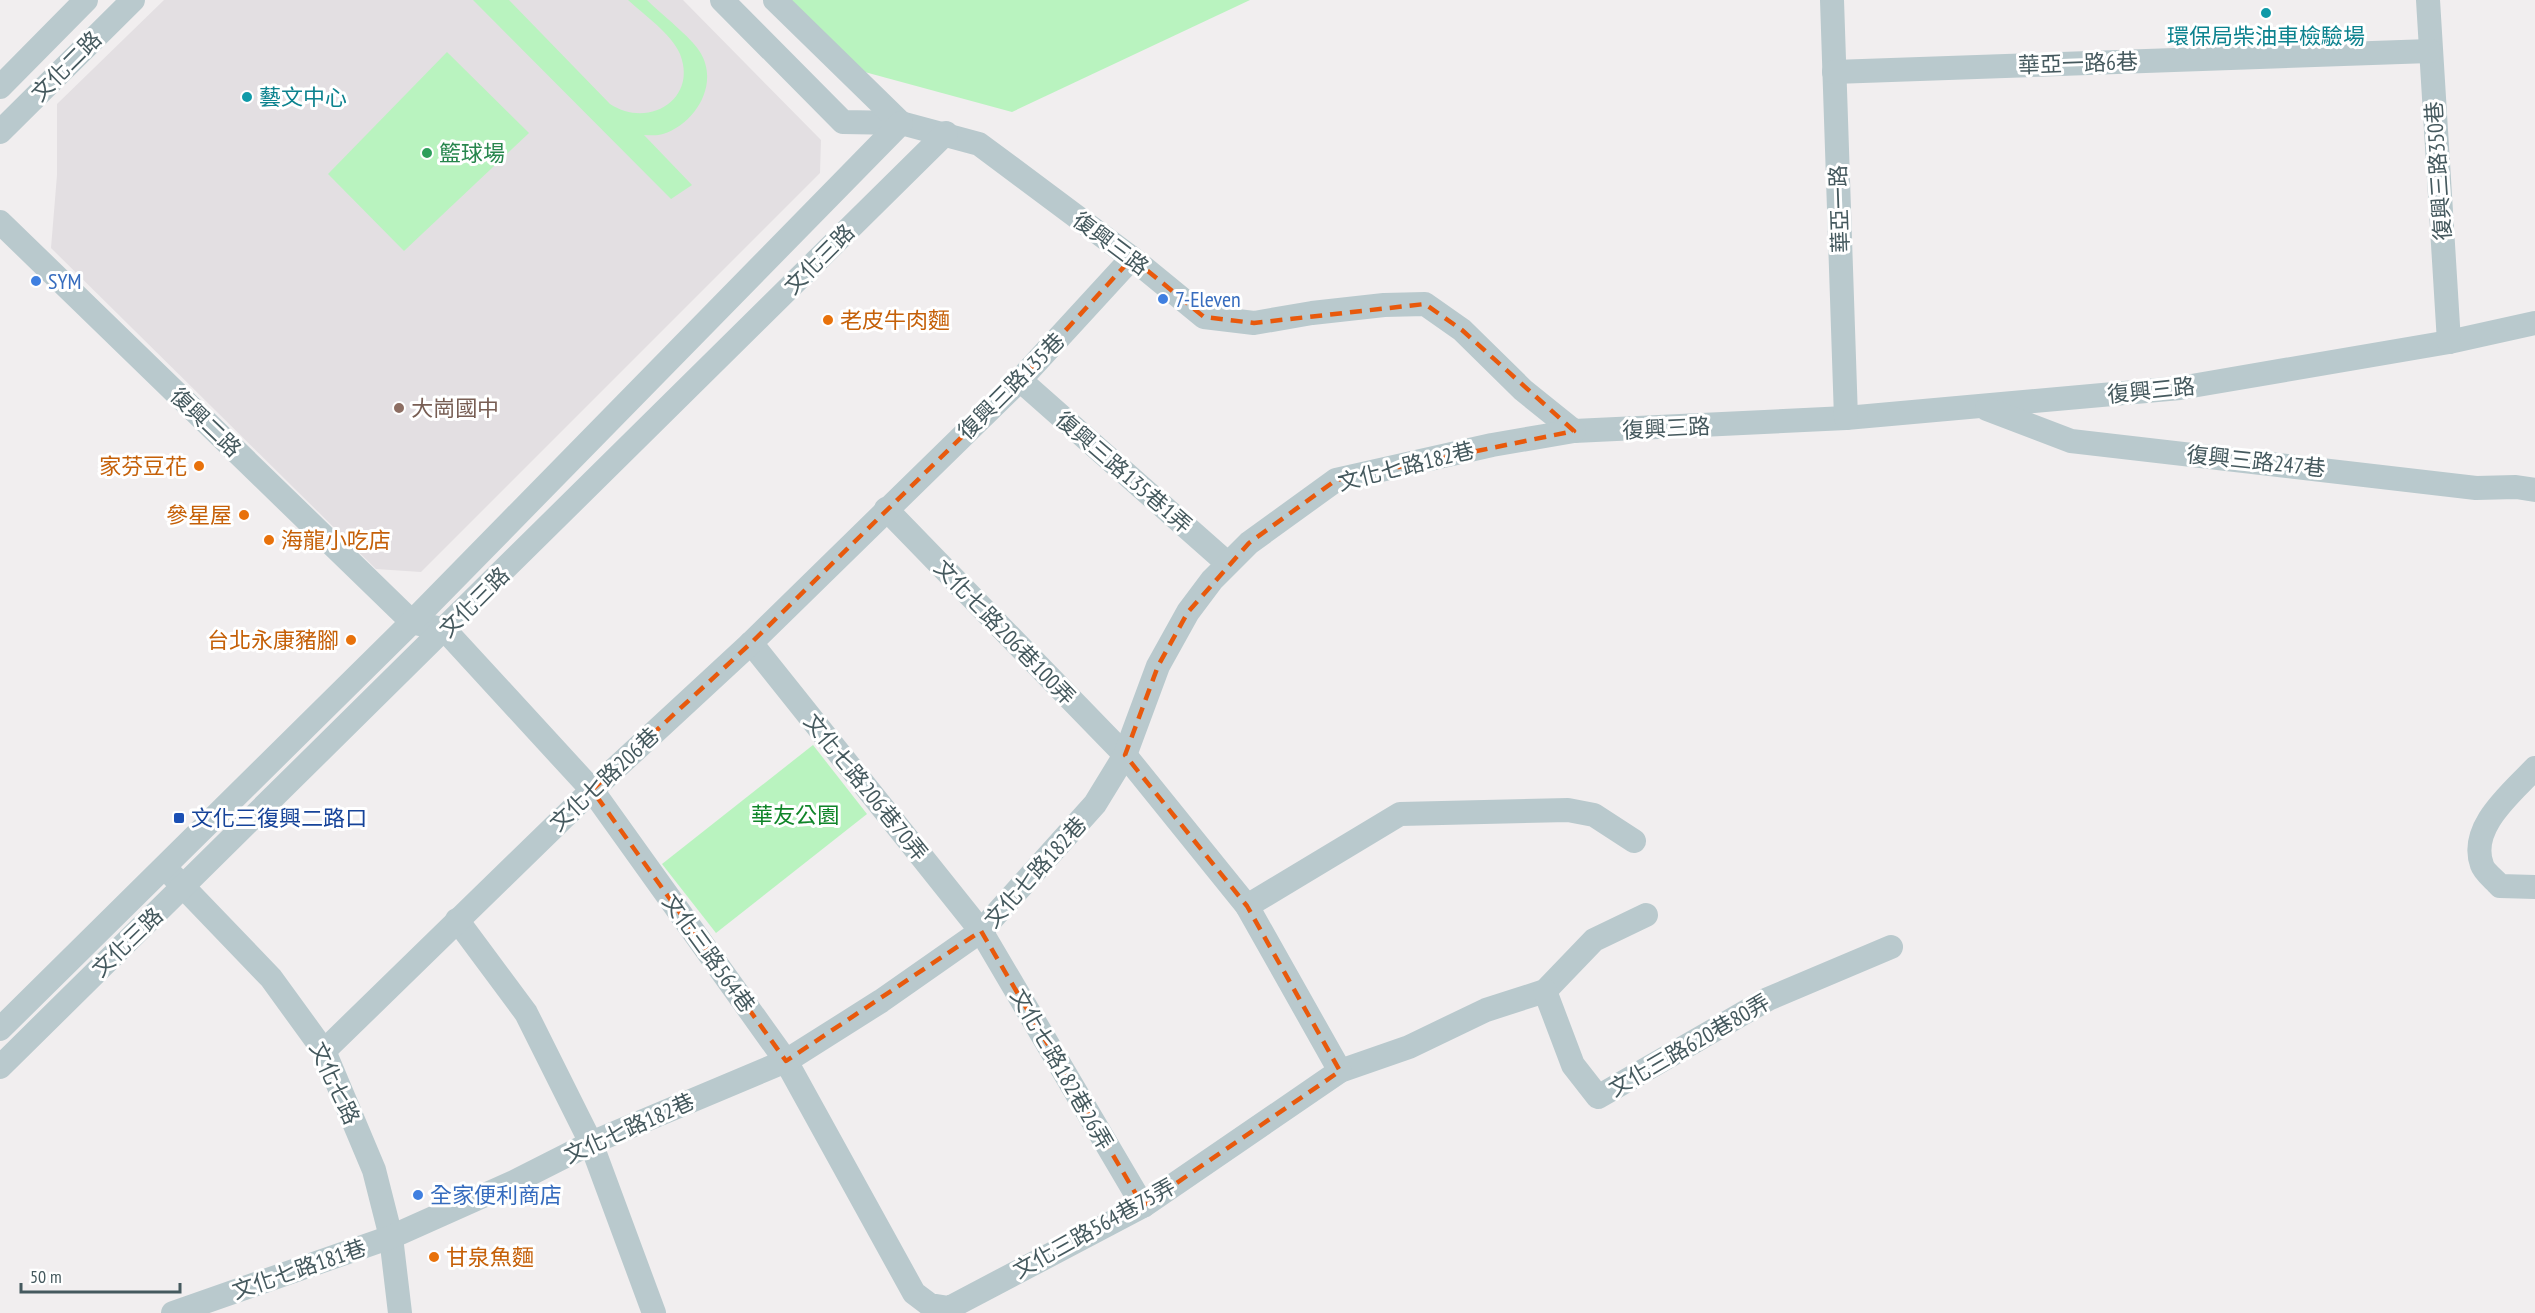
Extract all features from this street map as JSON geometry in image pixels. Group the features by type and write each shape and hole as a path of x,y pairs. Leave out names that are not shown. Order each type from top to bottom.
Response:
{"street":[{"name":"文化二路","path":"0,87 86,0"},
{"name":"文化二路","path":"0,132 133,0"},
{"name":"復興三路","path":"722,0 843,122 901,123 979,144 1132,258 1204,317 1254,323 1312,313 1384,305 1425,304 1462,330 1523,390 1574,431 1846,418 2180,388 2449,342 2535,323"},
{"path":"775,0 901,123"},
{"name":"華亞一路","path":"1832,0 1846,418"},
{"name":"復興三路350巷","path":"2428,0 2449,342"},
{"name":"華亞一路6巷","path":"1834,72 2430,51"},
{"name":"文化三路","path":"0,1029 412,622 901,123"},
{"name":"文化三路","path":"0,1068 946,134"},
{"name":"復興二路","path":"0,222 412,622"},
{"name":"復興三路135巷","path":"886,509 1020,380 1132,258"},
{"name":"復興三路135巷1弄","path":"1020,380 1227,563"},
{"name":"復興三路247巷","path":"1982,407 2072,441 2476,488 2516,487 2535,490"},
{"name":"文化七路182巷","path":"391,1237 514,1182 591,1143 786,1061 881,1001 981,931 1095,804 1125,755 1158,666 1188,612 1227,563 1249,543 1336,480 1462,451 1574,431"},
{"name":"文化七路206巷","path":"324,1051 592,790 751,643 886,509"},
{"name":"文化七路206巷100弄","path":"886,509 1125,755 1247,906"},
{"path":"412,622 445,630"},
{"name":"文化三路564巷","path":"445,630 592,790 786,1061 914,1293 930,1305"},
{"name":"文化七路206巷70弄","path":"751,643 981,931"},
{"path":"2535,768 2493,813 2480,843 2482,866 2500,886 2535,887"},
{"path":"1634,842 1594,815 1568,810 1400,814 1247,906 1340,1071 1409,1047 1486,1010 1545,991 1594,940 1646,915"},
{"name":"文化七路","path":"164,867 271,978 324,1051 374,1170 391,1237 400,1313"},
{"path":"457,920 526,1013 591,1143 654,1313"},
{"name":"文化七路182巷26弄","path":"981,931 1143,1206"},
{"name":"文化三路620巷80弄","path":"1545,991 1573,1065 1598,1097 1768,999 1891,947"},
{"name":"文化三路564巷75弄","path":"930,1305 949,1308 1143,1206 1340,1071"},
{"name":"文化七路181巷","path":"173,1313 211,1306 391,1237"}],"highlighted area":[{"path":"1132,258 1204,317 1254,323 1425,304 1462,330 1574,431 1336,480 1249,543 1188,612 1158,666 1125,755 1247,906 1340,1071 1143,1206 981,931 786,1061 592,790 751,643 1020,380"}],"shaded area":[{"name":"大崗國中","path":"164,0 683,0 821,140 820,173 421,572 376,569 51,248 57,175 57,104"}],"green space":[{"path":"473,0 509,0 610,104 625,111 640,113 666,106 676,97 682,85 684,70 676,46 657,25 628,0 647,0 690,40 700,52 705,64 706,89 694,112 675,129 661,135 644,135 692,185 671,199"},
{"path":"791,0 1250,0 1012,112 861,71"},
{"name":"籃球場","path":"447,52 529,133 404,251 328,174"},
{"name":"華友公園","path":"813,745 867,814 716,933 662,864"}],"place":[{"name":"環保局柴油車檢驗場","path":"2266,13"},
{"name":"藝文中心","path":"247,97"},
{"name":"籃球場","path":"427,153"},
{"name":"SYM","path":"36,281"},
{"name":"7-Eleven","path":"1163,299"},
{"name":"老皮牛肉麵","path":"828,320"},
{"name":"大崗國中","path":"399,408"},
{"name":"家芬豆花","path":"199,466"},
{"name":"參星屋","path":"244,515"},
{"name":"海龍小吃店","path":"269,540"},
{"name":"台北永康豬腳","path":"351,640"},
{"name":"文化三復興二路口","path":"179,818"},
{"name":"全家便利商店","path":"418,1195"},
{"name":"甘泉魚麵","path":"434,1257"}]}
